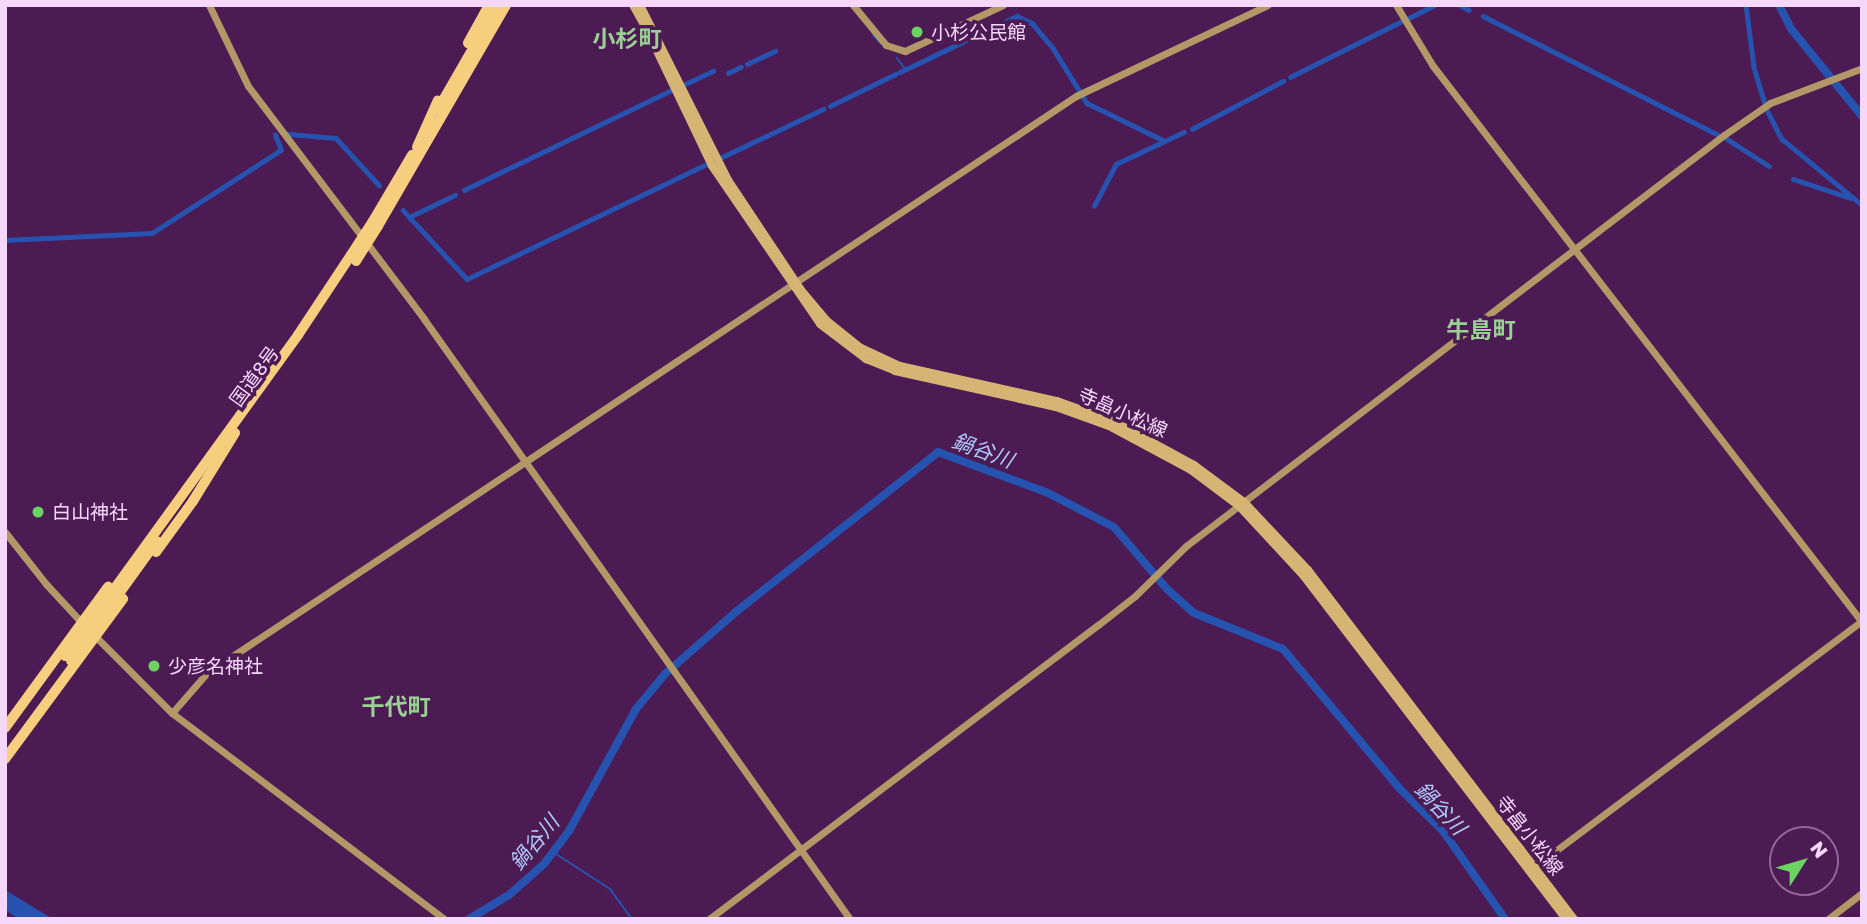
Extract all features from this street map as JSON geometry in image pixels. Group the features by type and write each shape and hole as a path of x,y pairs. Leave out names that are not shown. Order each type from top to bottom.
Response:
{"highway":[{"path":"417,147 443,90 489,5"},
{"name":"国道8号","path":"8,745 203,471 235,433 354,258 498,5"},
{"name":"国道8号","path":"375,223 412,168 506,5"},
{"path":"412,168 451,111 513,5"},
{"name":"国道8号","path":"213,458 238,418 354,258"},
{"path":"5,728 82,623 203,471"},
{"path":"5,759 8,745 96,637 203,471"}],"main road":[{"name":"寺畠小松線","path":"633,5 712,166 820,324 866,359 915,377 1056,407 1109,426 1191,470 1241,504 1308,570 1532,869 1566,919"},
{"name":"寺畠小松線","path":"640,5 719,163 793,283"},
{"name":"寺畠小松線","path":"1532,869 1574,919"}],"street":[{"path":"209,5 248,86 424,319 850,919"},
{"path":"853,5 886,45 905,51 1003,5"},
{"path":"172,713 205,675 1080,94 1268,5"},
{"path":"1396,5 1433,66 1862,621 1532,869"},
{"path":"709,919 1087,633 1167,563 1241,504 1722,137 1766,106 1862,68"},
{"path":"5,532 46,584 172,713 442,917"},
{"path":"1828,919 1862,893"}],"water":[{"path":"5,890 53,919 19,919 5,910"}],"waterway":[{"path":"1407,19 1435,5"},
{"path":"1460,5 1469,10"},
{"path":"1746,5 1754,67"},
{"path":"1779,5 1792,30 1862,116"},
{"path":"900,72 1017,16 1032,23 1053,48 1087,103 1163,140"},
{"path":"1483,16 1719,135"},
{"path":"1290,77 1400,22"},
{"path":"873,35 881,44"},
{"path":"747,64 775,51"},
{"path":"897,58 905,69"},
{"path":"728,73 741,67"},
{"path":"685,84 713,71"},
{"path":"1755,71 1767,110 1782,139 1862,205"},
{"path":"830,106 896,74"},
{"path":"1192,129 1283,81"},
{"path":"464,190 672,90"},
{"path":"722,157 823,109"},
{"path":"1094,206 1116,164 1184,132"},
{"path":"289,134 336,138 379,185"},
{"path":"5,240 152,233 281,150 275,135"},
{"path":"1727,139 1769,166"},
{"path":"416,224 467,279 707,164"},
{"path":"1793,179 1851,198"},
{"path":"409,217 455,195"},
{"path":"403,210 413,221"},
{"name":"鍋谷川","path":"469,919 509,895 544,864 569,831 636,709 665,674 737,611 938,452 1048,493 1114,527 1167,589 1194,613 1283,649 1400,789 1443,831 1505,919"},
{"path":"553,852 610,889 632,919"}],"place":[{"name":"小杉公民館","path":"917,32"},
{"name":"白山神社","path":"38,512"},
{"name":"少彦名神社","path":"154,666"}],"district":[{"name":"小杉町","path":"627,38"},
{"name":"牛島町","path":"1481,329"},
{"name":"千代町","path":"396,706"}]}
